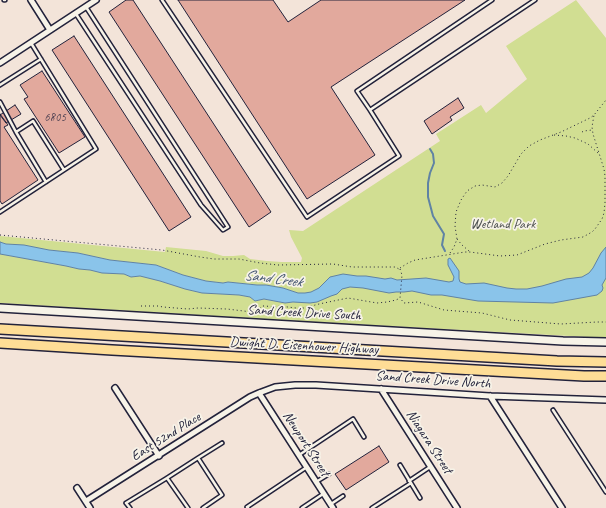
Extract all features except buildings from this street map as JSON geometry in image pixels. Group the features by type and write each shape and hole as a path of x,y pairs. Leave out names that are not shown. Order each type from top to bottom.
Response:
{"highway":[{"name":"Dwight D. Eisenhower Highway","path":"0,329 606,362"},
{"name":"Dwight D. Eisenhower Highway","path":"0,343 606,376"}],"main road":[{"name":"Sand Creek Drive South","path":"0,308 563,341 606,342"}],"street":[{"path":"31,0 50,30"},
{"path":"1,61 96,0"},
{"name":"Sand Creek Drive North","path":"258,393 294,385 316,385 490,396 606,400"},
{"path":"115,388 159,456"},
{"name":"Niagara Street","path":"381,389 457,508"},
{"name":"East 52nd Place","path":"86,501 258,393"},
{"name":"Newport Street","path":"258,393 332,506"},
{"path":"490,396 562,508"},
{"path":"77,488 90,508"}],"lane":[{"path":"162,0 307,217 399,156 357,91 492,0"},
{"path":"370,110 535,0"},
{"path":"75,13 201,205 222,230 228,227 86,6"},
{"path":"0,212 96,149 31,42"},
{"path":"0,85 41,59"},
{"path":"0,102 46,182"},
{"path":"16,132 33,121 64,170"},
{"path":"553,410 606,492"},
{"path":"299,455 353,419 364,437"},
{"path":"130,508 126,503 222,442"},
{"path":"198,458 222,495 202,508"},
{"path":"400,466 420,498"},
{"path":"248,508 247,506 307,467"},
{"path":"372,508 431,467"},
{"path":"316,482 329,474"},
{"path":"167,478 188,508"},
{"path":"302,508 324,493"},
{"path":"332,506 343,496"}],"path":[{"path":"400,269 408,262 450,254 470,252 500,256 517,255 552,242 588,235 595,229 602,219 605,209 605,176 602,162 598,153 592,124 596,111 606,100"},
{"path":"470,252 462,246 457,239 454,217 460,200 467,191 479,185 495,187 502,184 521,154 528,146 577,125 594,115"},
{"path":"582,132 593,130"},
{"path":"554,135 578,139 588,144 598,153"},
{"path":"578,139 580,135"},
{"path":"0,235 162,250 214,259 239,260 278,265 333,264 352,267 395,267 400,269"},
{"path":"450,254 457,239"},
{"path":"400,269 400,297 404,303 418,302 444,310 482,313 510,320 550,324 606,322"},
{"path":"141,306 188,309 227,309 252,312 263,306 304,308 348,298 376,303 396,300 400,297"}],"green space":[{"name":"Wetland Park","path":"576,0 606,38 606,338 0,303 0,254 102,273 124,274 131,277 140,276 202,293 239,295 250,297 255,301 264,299 285,303 299,302 298,293 283,288 266,285 206,281 183,275 156,265 110,260 78,253 6,244 0,242 0,236 165,252 166,247 206,251 223,256 244,255 250,259 267,261 301,262 302,258 289,230 303,231 440,141 436,134 481,105 486,113 527,79 506,46"}],"water":[{"path":"0,242 78,253 110,260 156,265 183,275 206,281 266,285 283,288 298,293 311,292 319,288 330,277 343,274 385,279 391,278 397,280 426,278 449,282 453,281 454,277 448,265 448,259 450,258 459,271 460,282 466,284 484,283 507,288 527,289 566,279 582,277 589,273 593,268 606,247 606,278 602,285 602,291 597,295 553,303 478,301 412,291 389,293 350,287 342,289 337,294 317,302 285,303 264,299 255,301 250,297 239,295 202,293 140,276 131,277 124,274 102,273 0,254"}],"waterway":[{"path":"430,149 433,154 434,163 428,183 428,197 433,216 444,234 442,245 445,251"}],"water label":[{"name":"Sand Creek","path":"273,279"}]}
